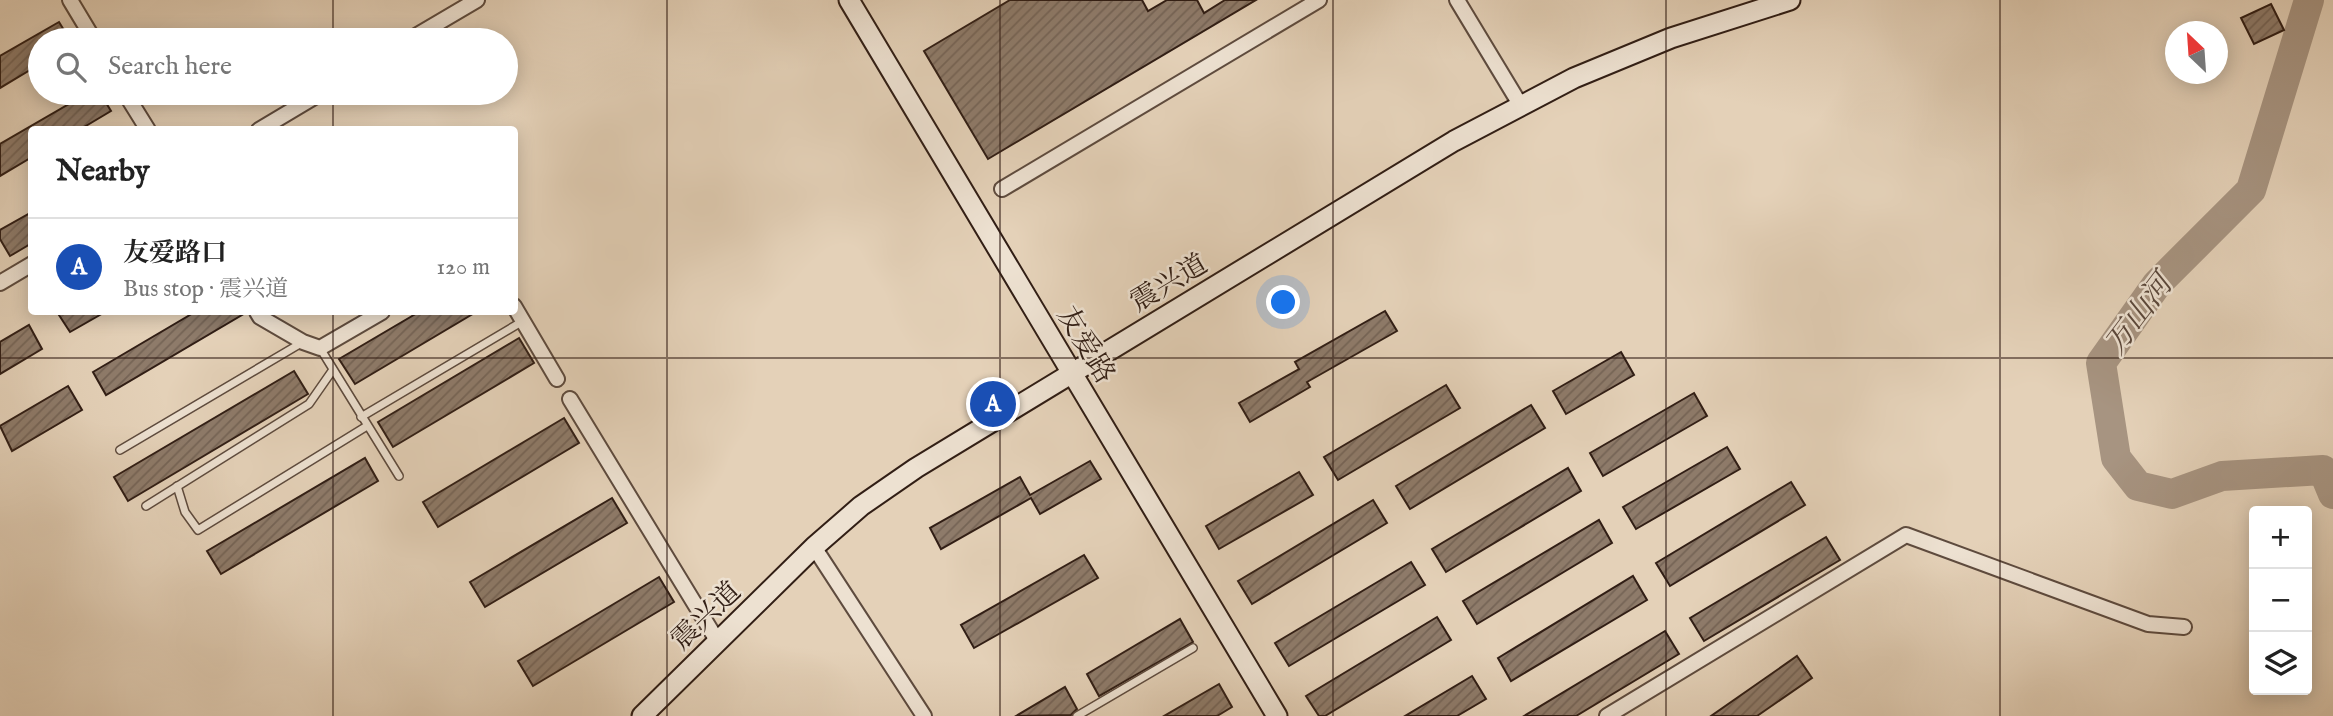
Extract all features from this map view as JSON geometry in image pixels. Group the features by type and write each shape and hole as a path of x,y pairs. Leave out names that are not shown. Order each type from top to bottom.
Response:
{"street":[{"path":"69,0 86,28"},
{"path":"429,28 477,0"},
{"name":"友爱路","path":"849,0 1278,716"},
{"path":"1002,189 1319,0"},
{"path":"1457,0 1521,106"},
{"name":"震兴道","path":"647,714 814,547 861,506 916,468 1442,148 1574,78 1671,38 1790,0"},
{"path":"132,105 146,126"},
{"path":"266,126 301,105"},
{"path":"0,283 28,266"},
{"path":"518,313 557,379"},
{"path":"259,315 303,342 320,348 377,315"},
{"path":"570,399 718,642"},
{"path":"1607,716 1906,535 2148,624 2184,627"},
{"path":"814,547 924,716"}],"lane":[{"path":"361,417 523,321"},
{"path":"120,450 303,342"},
{"path":"320,348 399,476"},
{"path":"145,506 309,404 332,371"},
{"path":"177,486 185,512 198,530 367,426"},
{"path":"1081,715 1193,648"}],"building":[{"path":"1010,0 1142,0 1148,11 1167,0 1197,0 1204,13 1225,0 1256,0 988,159 924,51"},
{"path":"2271,4 2284,30 2254,44 2241,18"},
{"path":"59,22 63,28 49,28"},
{"path":"28,40 28,71 0,88 0,56"},
{"path":"67,105 107,105 111,111 86,126 31,126"},
{"path":"28,128 28,159 0,176 0,144"},
{"path":"28,214 28,245 10,256 0,239 0,230"},
{"path":"1385,311 1397,331 1307,382 1310,387 1250,422 1239,403 1299,369 1295,362"},
{"path":"59,315 100,315 70,332"},
{"path":"190,315 242,315 106,395 93,372"},
{"path":"414,315 471,315 355,384 339,359"},
{"path":"29,325 42,349 0,374 0,342"},
{"path":"519,338 534,363 393,447 378,422"},
{"path":"1621,352 1634,375 1566,414 1553,391"},
{"path":"294,371 308,394 128,501 114,477"},
{"path":"1446,385 1460,408 1338,480 1324,457"},
{"path":"68,386 82,410 12,451 0,426"},
{"path":"1694,393 1707,416 1603,476 1590,453"},
{"path":"1531,405 1545,428 1410,509 1396,486"},
{"path":"564,418 579,443 438,527 423,502"},
{"path":"1727,447 1740,469 1636,529 1623,507"},
{"path":"365,458 378,481 221,574 207,551"},
{"path":"1090,461 1101,479 1040,514 1031,498 941,549 930,528 1020,477 1030,495"},
{"path":"1568,468 1581,491 1446,572 1432,549"},
{"path":"1299,472 1313,495 1219,549 1206,526"},
{"path":"1791,482 1805,505 1670,586 1656,563"},
{"path":"612,498 627,523 485,607 470,582"},
{"path":"1373,500 1387,523 1252,604 1238,581"},
{"path":"1599,520 1612,543 1477,624 1463,601"},
{"path":"1826,537 1840,560 1704,641 1690,618"},
{"path":"1084,555 1098,578 974,648 961,625"},
{"path":"1411,562 1425,585 1289,666 1275,643"},
{"path":"1633,576 1647,600 1511,681 1498,658"},
{"path":"659,577 674,602 533,686 518,661"},
{"path":"1437,617 1451,640 1325,716 1319,716 1306,696"},
{"path":"1180,619 1193,642 1099,696 1087,674"},
{"path":"1665,631 1679,654 1576,716 1524,716"},
{"path":"1797,656 1812,678 1757,716 1711,716"},
{"path":"1472,676 1486,699 1457,716 1405,716"},
{"path":"1219,684 1232,707 1217,716 1164,716"},
{"path":"1065,687 1077,709 1071,715 1016,716"}],"waterway":[{"name":"万山河","path":"2309,0 2251,190 2157,284 2101,363 2116,458 2138,486 2172,494 2222,476 2323,470 2333,494"}],"place":[{"name":"友爱路口","path":"993,404"}]}
